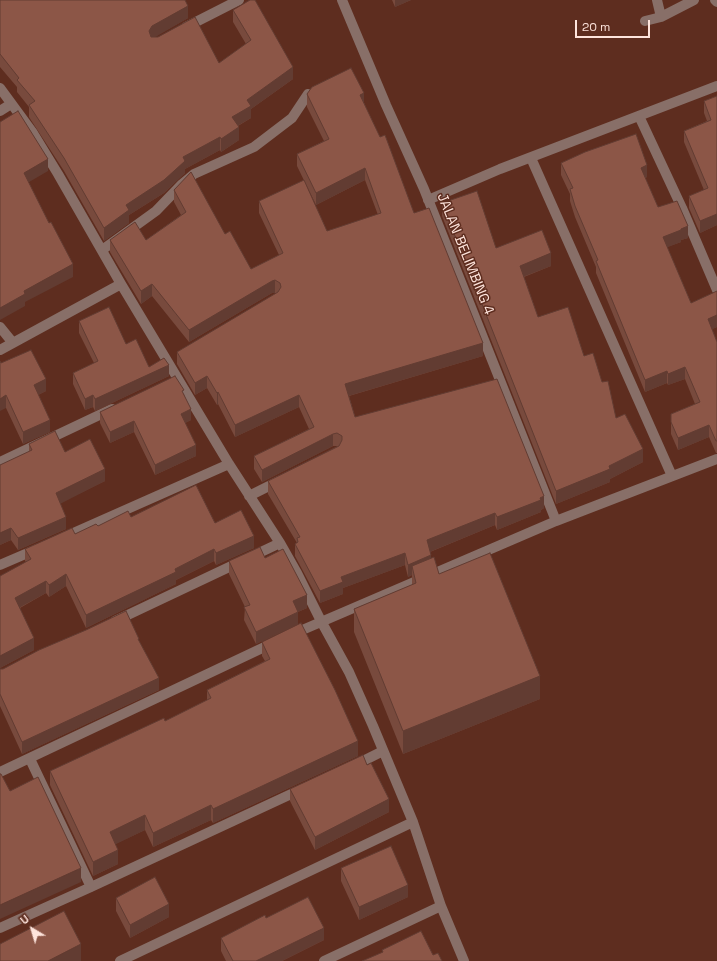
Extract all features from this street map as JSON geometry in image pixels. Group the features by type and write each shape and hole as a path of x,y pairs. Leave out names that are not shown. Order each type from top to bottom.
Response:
{"street":[{"path":"174,34 200,19 239,0"},
{"name":"JALAN BELIMBING 4","path":"342,0 386,105 419,177 556,521"},
{"path":"657,0 661,16"},
{"path":"645,21 661,16 694,0"},
{"path":"428,200 500,169 717,86"},
{"path":"0,88 33,133 121,284 171,360 174,380 280,543 297,573 349,672 384,751 414,822 441,906 464,961"},
{"path":"102,250 156,211 182,184 194,174 254,147 292,118 308,94"},
{"path":"0,111 11,104"},
{"path":"639,116 682,208 717,290"},
{"path":"531,158 672,476"},
{"path":"0,350 121,284"},
{"path":"0,327 13,343"},
{"path":"0,462 121,405"},
{"path":"0,772 321,621 556,521 717,459"},
{"path":"0,565 229,464"},
{"path":"249,496 289,476"},
{"path":"104,626 280,543"},
{"path":"341,771 384,751"},
{"path":"30,759 91,887"},
{"path":"0,928 312,784"},
{"path":"120,961 414,822"},
{"path":"324,961 441,906"}],"building":[{"path":"0,0 185,0 188,6 152,26 149,31 151,37 158,37 195,17 219,63 251,40 233,10 250,0 255,0 293,67 247,100 251,106 232,117 239,127 221,139 220,137 183,157 185,161 164,180 126,205 129,210 104,228 64,158 29,105 35,101 17,80 19,78 0,54"},
{"path":"351,68 364,93 360,95 380,137 385,135 414,213 429,208 483,343 345,384 355,417 497,379 544,496 540,498 541,500 497,517 495,513 427,540 431,555 408,565 405,553 341,577 343,582 320,591 295,544 298,542 297,538 300,537 268,481 339,446 342,436 337,433 333,434 262,470 254,456 314,427 299,395 235,425 218,392 217,393 207,376 195,383 177,352 278,292 281,287 280,283 275,280 272,281 189,330 152,284 141,291 110,240 135,222 146,240 186,212 174,190 191,172 225,234 230,231 251,269 283,253 259,201 304,180 327,231 381,213 365,168 316,193 297,154 329,139 307,94 312,87"},
{"path":"717,96 717,214 700,221 689,196 708,188 684,131 711,120 704,101"},
{"path":"18,111 48,159 24,173 49,223 51,222 73,264 24,291 25,294 0,308 0,122"},
{"path":"636,134 647,165 641,168 658,207 677,201 688,226 663,237 691,303 717,291 717,315 708,319 717,342 717,441 709,425 678,438 671,422 671,414 700,402 685,367 668,374 667,371 645,380 596,261 598,260 575,206 570,189 573,188 561,163 585,152"},
{"path":"477,191 496,248 542,230 551,253 520,266 538,317 568,307 584,356 593,353 602,382 608,381 616,418 625,414 643,449 609,466 610,469 556,491 442,203"},
{"path":"109,307 126,344 136,339 149,367 164,358 169,365 95,399 93,395 85,399 73,373 98,361 79,321"},
{"path":"31,350 46,379 34,385 50,420 23,432 6,395 0,399 0,361 1,363"},
{"path":"175,376 184,390 182,391 191,409 181,414 196,445 155,465 134,421 110,432 100,412"},
{"path":"55,431 65,452 90,439 105,469 56,493 66,517 18,538 11,528 0,533 0,465 32,450 29,444"},
{"path":"196,485 215,523 241,510 254,536 216,553 214,549 175,569 176,572 86,615 66,574 49,585 46,581 15,598 34,638 0,656 0,576 31,559 25,549 72,528 75,534 96,524 98,526 128,511 131,517"},
{"path":"260,547 265,558 283,549 307,595 293,601 298,612 256,632 244,607 250,605 229,561"},
{"path":"490,553 540,676 403,731 354,609 416,583 412,566 434,557 439,574"},
{"path":"126,611 138,639 159,678 22,742 0,694 0,669 3,669 39,650"},
{"path":"301,623 335,690 358,741 213,809 211,805 153,833 145,815 110,832 118,850 93,862 50,771 164,718 165,721 211,698 207,690 270,659 262,642"},
{"path":"363,755 367,765 371,763 389,799 315,837 290,789"},
{"path":"0,774 10,791 38,777 81,868 0,905"},
{"path":"391,846 408,885 359,907 341,868"},
{"path":"155,877 169,904 130,925 116,898"},
{"path":"308,897 324,928 256,961 233,961 221,938 265,915 266,918"},
{"path":"64,911 81,944 48,961 0,961 0,944"},
{"path":"421,931 433,955 438,953 442,961 362,961 383,952 382,950"}]}
